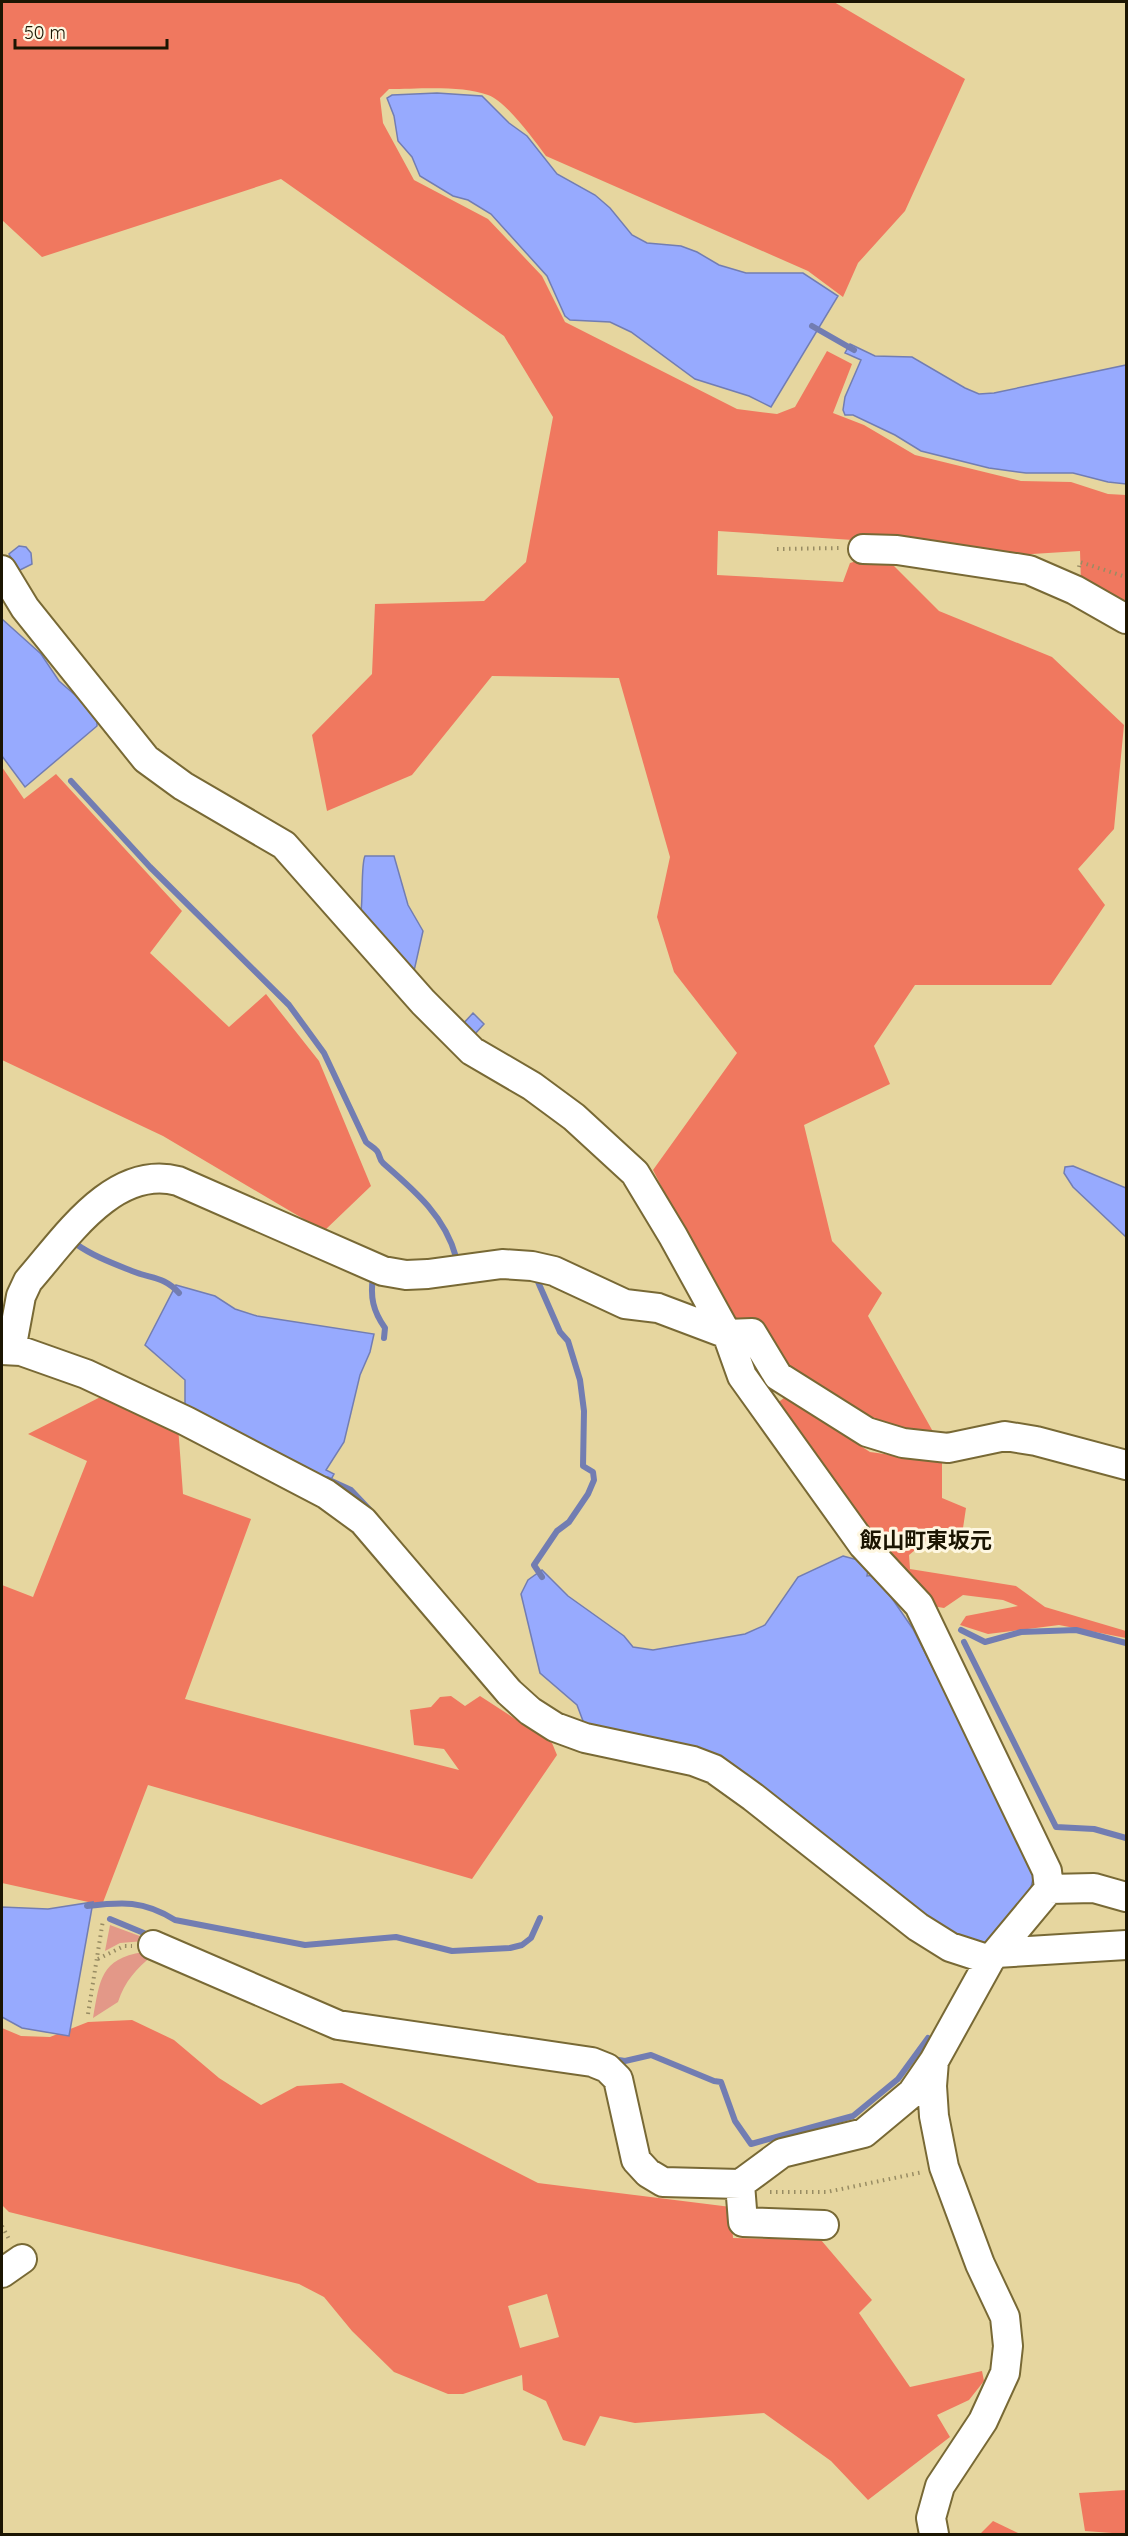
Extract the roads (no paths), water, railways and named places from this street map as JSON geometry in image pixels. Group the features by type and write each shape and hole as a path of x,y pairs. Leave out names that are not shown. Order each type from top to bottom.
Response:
{"street":[{"path":"863,549 897,550 1029,570 1075,590 1126,619"},
{"path":"2,570 25,608 146,759 183,786 285,845 423,1002 472,1051 532,1086 574,1117 635,1173 727,1334 742,1376 863,1545 919,1605 1047,1871 1049,1889 993,1956 934,2061 912,2093 864,2133 782,2153 741,2188 663,2182 648,2173 636,2160 618,2079 607,2068 592,2062 338,2025 153,1945"},
{"path":"1126,1465 1036,1441 1005,1436 948,1448 903,1443 867,1432 778,1376 752,1334 727,1334 658,1308 625,1304 554,1271 532,1266 502,1264 406,1275 384,1271 162,1176 122,1187 101,1199 28,1281 21,1296 6,1350 21,1351 86,1374 186,1421 326,1494 363,1521 509,1692 530,1711 555,1727 585,1738 693,1761 714,1769 918,1927 950,1947 993,1956 1126,1946"},
{"path":"1049,1889 1094,1888 1126,1897"},
{"path":"934,2061 932,2086 934,2115 944,2167 980,2264 995,2291 1005,2317 1008,2346 1005,2373 983,2421 940,2486 931,2518 934,2535"},
{"path":"741,2188 743,2222 824,2225"}],"water":[{"path":"437,93 482,96 509,123 527,136 557,174 595,195 610,208 632,235 647,243 681,246 719,265 746,273 803,273 838,296 771,407 749,396 695,379 631,332 610,322 570,320 565,316 547,276 491,214 468,200 453,196 420,176 412,157 398,141 394,116 387,98 392,95"},
{"path":"850,344 875,356 912,357 979,394 994,393 1126,365 1126,484 1073,473 1026,473 989,468 921,451 895,435 853,415 845,415 843,410 845,397 861,360 845,353"},
{"path":"19,546 26,547 31,553 32,564 18,571 9,554"},
{"path":"2,619 41,654 59,681 97,714 97,726 25,787 2,756"},
{"path":"365,856 394,856 408,905 423,931 414,971 361,911"},
{"path":"473,1013 484,1024 474,1035 462,1025"},
{"path":"1073,1166 1126,1188 1126,1237 1073,1187 1064,1173 1065,1167"},
{"path":"176,1285 215,1296 235,1309 257,1316 374,1334 370,1352 360,1375 344,1442 326,1470 334,1474 328,1485 185,1414 185,1380 145,1345"},
{"path":"843,1556 869,1563 867,1576 876,1575 913,1629 1035,1871 1031,1887 990,1944 969,1943 946,1934 756,1789 586,1729 577,1705 540,1673 521,1594 528,1580 542,1570 568,1596 624,1636 633,1647 653,1650 745,1634 765,1625 798,1577"},
{"path":"93,1902 69,2036 22,2028 2,2017 2,1907 48,1909"}],"waterway":[{"path":"812,326 854,350"},
{"path":"71,781 150,867 289,1005 324,1053 366,1142 377,1151 383,1163 417,1194 436,1216 451,1242 456,1257"},
{"path":"76,1244 110,1262 163,1281 179,1293"},
{"path":"535,1275 560,1332 568,1341 580,1380 584,1411 583,1466 593,1472 594,1480 588,1494 569,1522 557,1531 534,1565 542,1577"},
{"path":"376,1278 373,1277 372,1297 375,1310 385,1328 384,1338"},
{"path":"327,1479 351,1490 369,1509"},
{"path":"961,1630 985,1642 1021,1632 1076,1630 1126,1643"},
{"path":"964,1642 1056,1827 1094,1829 1126,1838"},
{"path":"87,1906 132,1904 153,1909 175,1920 305,1945 396,1937 452,1951 510,1948 522,1945 531,1938 540,1918"},
{"path":"110,1919 151,1936"},
{"path":"612,2059 625,2061 651,2055 721,2082 735,2121 751,2144 853,2116 898,2079 928,2038"}],"district":[{"name":"飯山町東坂元","path":"926,1540"}]}
